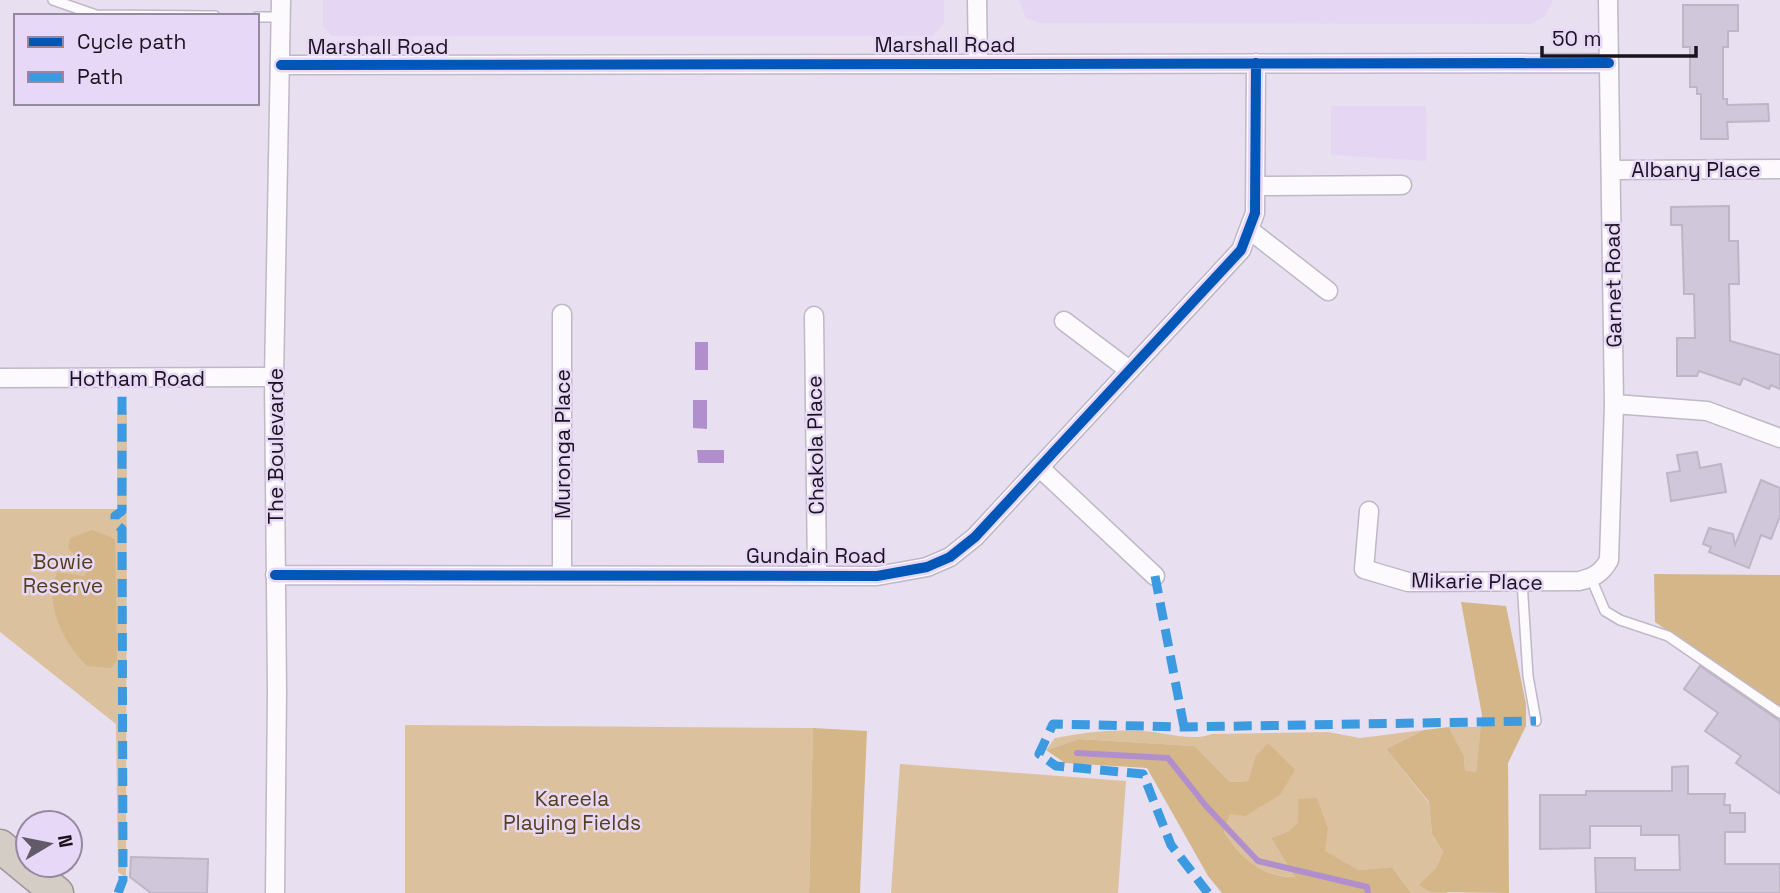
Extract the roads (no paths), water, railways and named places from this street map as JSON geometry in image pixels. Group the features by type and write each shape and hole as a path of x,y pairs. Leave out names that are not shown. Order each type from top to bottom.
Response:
{"highway":[{"path":"0,846 57,893"}],"street":[{"path":"977,0 978,63"},
{"name":"Garnet Road","path":"1597,574 1611,546 1614,404 1608,0"},
{"name":"The Boulevarde","path":"275,893 274,377 281,9"},
{"name":"Gundain Road","path":"275,575 562,573 877,576 905,573 950,557 975,537 1226,269 1251,231 1257,186 1256,63"},
{"name":"Marshall Road","path":"281,65 1608,63"},
{"name":"Albany Place","path":"1611,170 1780,169"},
{"path":"1257,186 1402,185"},
{"path":"1251,231 1328,291"},
{"name":"Muronga Place","path":"562,314 562,573"},
{"name":"Chakola Place","path":"814,316 817,575"},
{"path":"1064,321 1129,370"},
{"name":"Hotham Road","path":"0,378 274,377"},
{"path":"1614,404 1707,411 1780,438"},
{"path":"1040,468 1155,576"},
{"name":"Mikarie Place","path":"1369,512 1364,569 1408,582 1566,582 1597,574"}],"lane":[{"path":"52,0 93,14"},
{"path":"259,16 281,9"},
{"path":"1597,574 1605,611 1620,620 1668,636 1780,713"},
{"path":"1522,581 1528,676 1536,721"}],"waterway":[{"path":"1077,753 1168,758 1206,806 1258,861 1367,887 1368,893"}],"park label":[{"name":"Bowie Reserve","path":"63,573"},
{"name":"Kareela Playing Fields","path":"572,810"}]}
